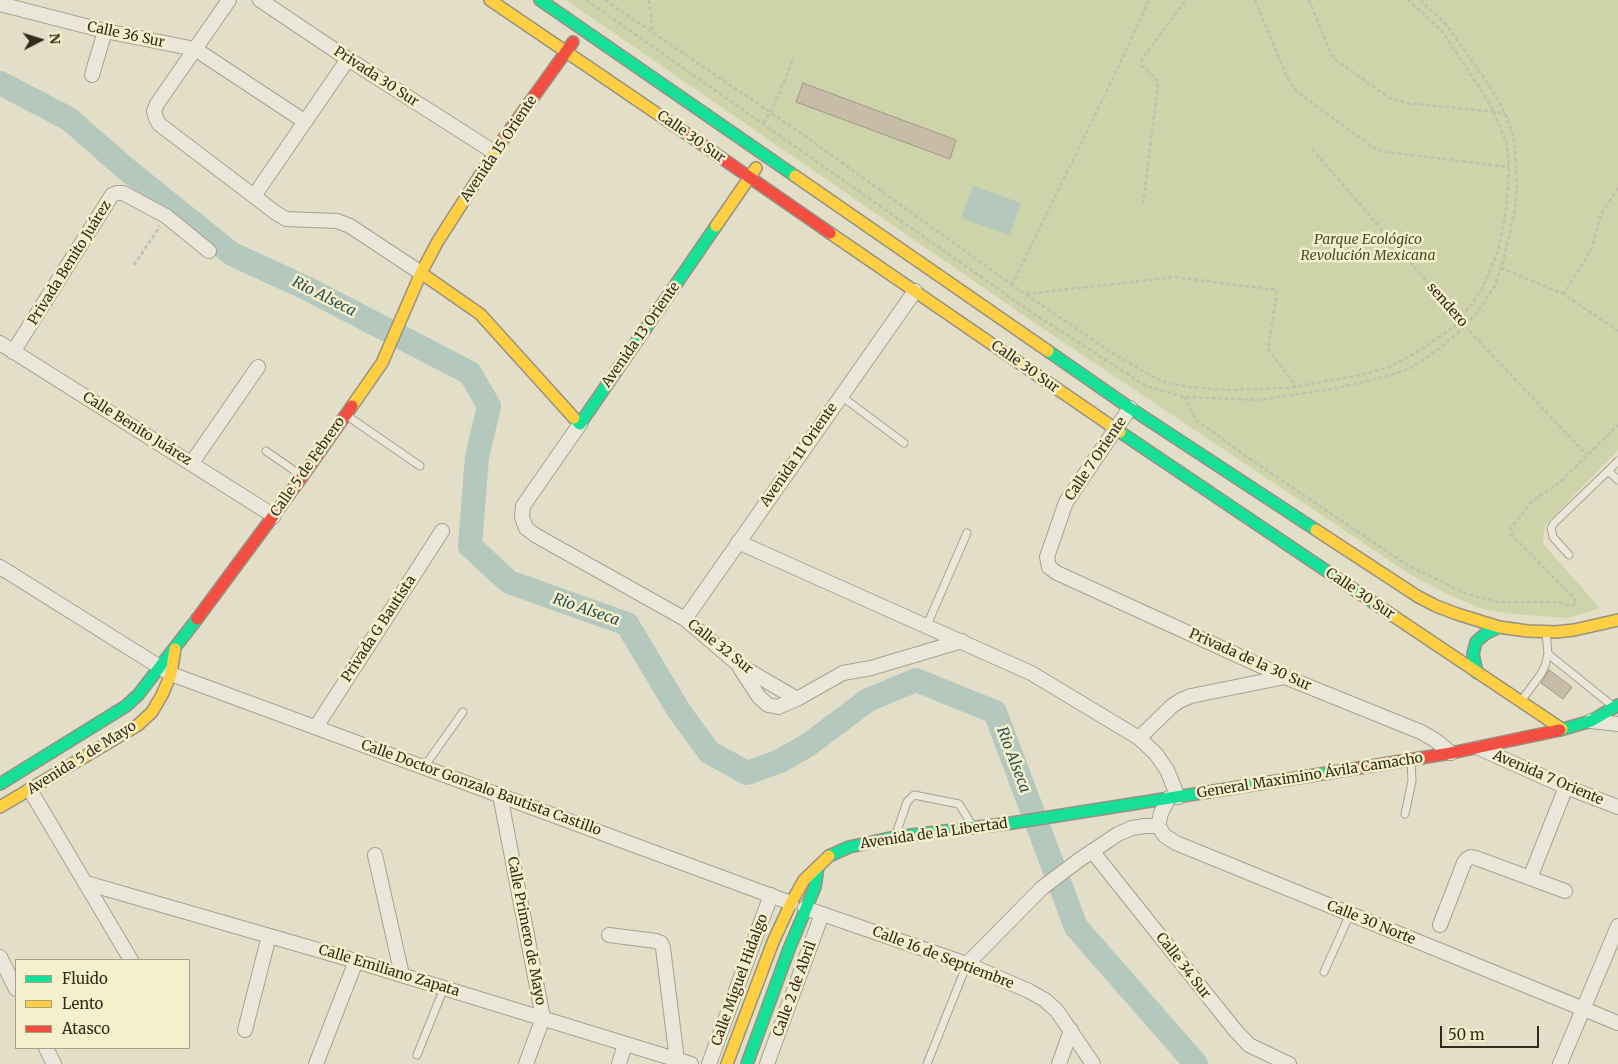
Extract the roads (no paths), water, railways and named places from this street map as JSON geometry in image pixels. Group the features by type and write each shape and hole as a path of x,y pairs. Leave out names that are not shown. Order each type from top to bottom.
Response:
{"main road":[{"name":"Calle 30 Sur","path":"490,0 567,51 1116,430 1562,729"},
{"name":"Calle 30 Sur","path":"540,0 1130,408 1417,596 1450,612 1499,626 1546,632 1574,630 1618,620"},
{"name":"Avenida 15 Oriente","path":"421,273 494,152 582,28"},
{"name":"Avenida 13 Oriente","path":"580,424 764,155"},
{"name":"Calle 5 de Febrero","path":"165,670 175,649 274,516 382,363 421,273"},
{"path":"421,273 480,314 580,424"},
{"path":"1477,673 1473,654 1476,642 1484,634 1499,626"},
{"name":"Avenida 5 de Mayo","path":"0,784 126,706 165,670"},
{"name":"Avenida 5 de Mayo","path":"0,808 138,725 152,712 162,695 165,670"},
{"name":"General Maximino Ávila Camacho","path":"1056,816 1479,748 1591,721 1616,706"},
{"name":"Avenida de la Libertad","path":"727,1064 755,987 791,903 804,880 830,855 849,847 895,837 1056,816"},
{"path":"747,1064 805,908 815,888 818,867"},
{"name":"Calle 16 de Septiembre","path":"791,903 805,908"},
{"path":"755,987 772,994"}],"street":[{"path":"229,0 157,104 154,111 159,124 286,219 337,221 350,226 421,273"},
{"name":"Privada 30 Sur","path":"260,0 348,59 494,152"},
{"name":"Calle 36 Sur","path":"0,4 105,31 195,49"},
{"path":"92,75 105,31"},
{"path":"195,49 304,121"},
{"path":"254,196 348,59"},
{"name":"Privada Benito Juárez","path":"14,352 112,196 117,193 123,193 166,216 209,251"},
{"name":"Avenida 11 Oriente","path":"685,619 915,291"},
{"name":"Calle Benito Juárez","path":"0,343 274,516"},
{"path":"192,464 258,367"},
{"name":"Calle 7 Oriente","path":"1049,567 1047,558 1066,502 1130,408"},
{"name":"Avenida 13 Oriente","path":"522,517 523,506 580,424"},
{"name":"Calle 32 Sur","path":"522,517 526,528 535,535 685,619 739,665 797,699"},
{"name":"Privada G Bautista","path":"316,727 442,531"},
{"path":"738,542 1031,673 1139,738 1156,754 1167,770 1174,797 1161,813 1158,826 1132,828 1118,834 1079,860 1042,888 967,964"},
{"name":"Calle Doctor Gonzalo Bautista Castillo","path":"0,567 165,670 791,903"},
{"name":"Privada de la 30 Sur","path":"1049,567 1057,573 1285,677 1422,732 1451,753"},
{"path":"739,665 759,697 768,705 778,707 797,699 843,673 871,668 962,641"},
{"path":"1139,738 1172,706 1181,700 1191,696 1285,677"},
{"path":"1591,721 1618,724"},
{"name":"Avenida 7 Oriente","path":"1479,748 1618,808"},
{"path":"1530,878 1566,787"},
{"path":"30,790 130,959"},
{"name":"Calle Primero de Mayo","path":"500,795 543,1018 526,1064"},
{"path":"1116,807 1122,820 1118,834"},
{"name":"Calle 30 Norte","path":"1158,826 1164,836 1176,843 1618,1023"},
{"name":"Calle 34 Sur","path":"1092,851 1235,1030 1249,1045 1289,1064"},
{"path":"375,855 402,975"},
{"path":"1440,925 1467,859 1476,858 1565,891"},
{"name":"Calle Emiliano Zapata","path":"86,883 356,961 684,1062"},
{"name":"Calle Miguel Hidalgo","path":"709,1064 771,895"},
{"name":"Calle 16 de Septiembre","path":"805,908 967,964 1030,991 1045,1000 1057,1011 1093,1064"},
{"name":"Calle 2 de Abril","path":"767,1064 822,914"},
{"path":"1560,1064 1618,926"},
{"path":"609,935 661,943 684,1062"},
{"path":"245,1030 269,936"},
{"path":"0,957 15,987"},
{"path":"316,1064 356,961"},
{"path":"1059,1064 1071,1030"},
{"path":"619,1064 625,1044"},
{"path":"46,1049 54,1064"}],"lane":[{"path":"841,396 904,443"},
{"path":"346,414 420,466"},
{"path":"266,451 302,476"},
{"path":"1569,556 1553,537 1551,528 1618,461"},
{"path":"1608,471 1618,480"},
{"path":"927,626 967,533"},
{"path":"1520,702 1541,674 1548,654 1546,632"},
{"path":"1548,654 1616,706"},
{"path":"424,767 463,712"},
{"path":"1405,814 1412,780 1411,760"},
{"path":"895,837 907,802 914,795 959,804 973,828"},
{"path":"1324,972 1350,914"},
{"path":"927,1064 967,964"},
{"path":"417,1055 444,988"}],"waterway":[{"name":"Rio Alseca","path":"0,83 69,119 125,168 232,254 308,289 470,373 489,406 477,457 470,546 509,582 627,624 679,711 709,752 747,773 780,761 808,745 868,700 916,680 995,712 1076,927 1196,1064"}],"park label":[{"name":"Parque Ecológico Revolución Mexicana","path":"1368,248"}]}
